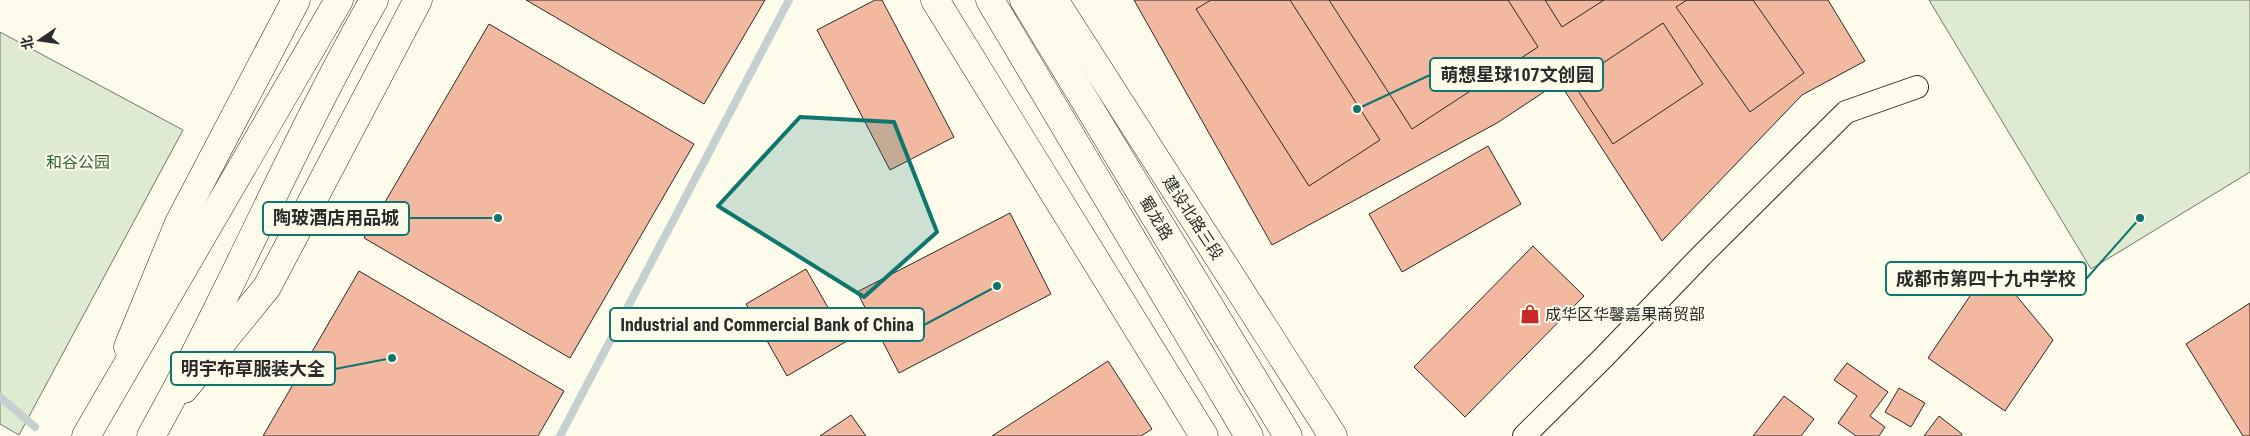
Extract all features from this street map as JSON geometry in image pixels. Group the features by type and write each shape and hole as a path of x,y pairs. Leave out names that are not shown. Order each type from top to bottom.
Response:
{"main road":[{"path":"103,405 179,223 296,0"},
{"path":"86,436 339,0"},
{"path":"157,425 243,260 346,50 374,0"},
{"path":"157,425 267,287 418,0"},
{"path":"936,0 1204,436"},
{"name":"蜀龙路","path":"990,0 1249,436"},
{"name":"蜀龙路","path":"1024,0 1288,436"},
{"name":"建设北路三段","path":"1054,0 1333,436"}],"street":[{"path":"1524,436 1846,112 1917,87"}],"highlighted area":[{"path":"800,117 894,122 937,232 864,297 718,206"}],"green space":[{"path":"1929,0 2250,0 2250,172 2091,269"},
{"name":"和谷公园","path":"0,32 183,130 19,435 0,424"}],"building":[{"path":"526,0 765,0 704,104"},
{"path":"875,0 882,0 954,137 890,170 817,30"},
{"path":"1134,0 1828,0 1865,61 1802,95 1662,241 1559,82 1497,123 1272,245"},
{"path":"1211,0 1290,0 1380,140 1309,186 1196,9"},
{"path":"1329,0 1508,0 1538,47 1412,129"},
{"path":"1545,0 1604,0 1562,27"},
{"path":"1687,0 1753,0 1804,73 1750,112 1676,7"},
{"path":"1663,23 1703,84 1613,144 1573,83"},
{"path":"489,24 694,144 570,358 364,238"},
{"path":"1488,146 1521,204 1402,272 1369,214"},
{"path":"1010,213 1051,294 899,373 857,292"},
{"path":"1533,246 1584,296 1465,417 1414,367"},
{"path":"1991,265 2053,340 2005,411 1928,358"},
{"path":"806,269 847,341 787,376 746,304"},
{"path":"359,271 564,391 538,436 263,436"},
{"path":"2250,303 2250,436 2243,436 2186,344"},
{"path":"1108,361 1152,429 1141,436 992,436"},
{"path":"1847,363 1888,392 1870,416 1885,427 1879,436 1856,436 1838,423 1857,396 1834,380"},
{"path":"1899,388 1925,403 1911,427 1885,412"},
{"path":"1784,396 1814,419 1801,436 1753,436"},
{"path":"851,415 866,436 820,436"},
{"path":"1939,416 1962,434 1961,436 1924,436"}],"waterway":[{"path":"560,436 789,0"},
{"path":"0,397 35,427"}],"place":[{"name":"萌想星球107文创园","path":"1357,109"},
{"name":"陶玻酒店用品城","path":"498,218"},
{"name":"成都市第四十九中学校","path":"2140,218"},
{"name":"Industrial and Commercial Bank of China","path":"997,286"},
{"name":"成华区华馨嘉果商贸部","path":"1530,314"},
{"name":"明宇布草服装大全","path":"392,358"}]}
